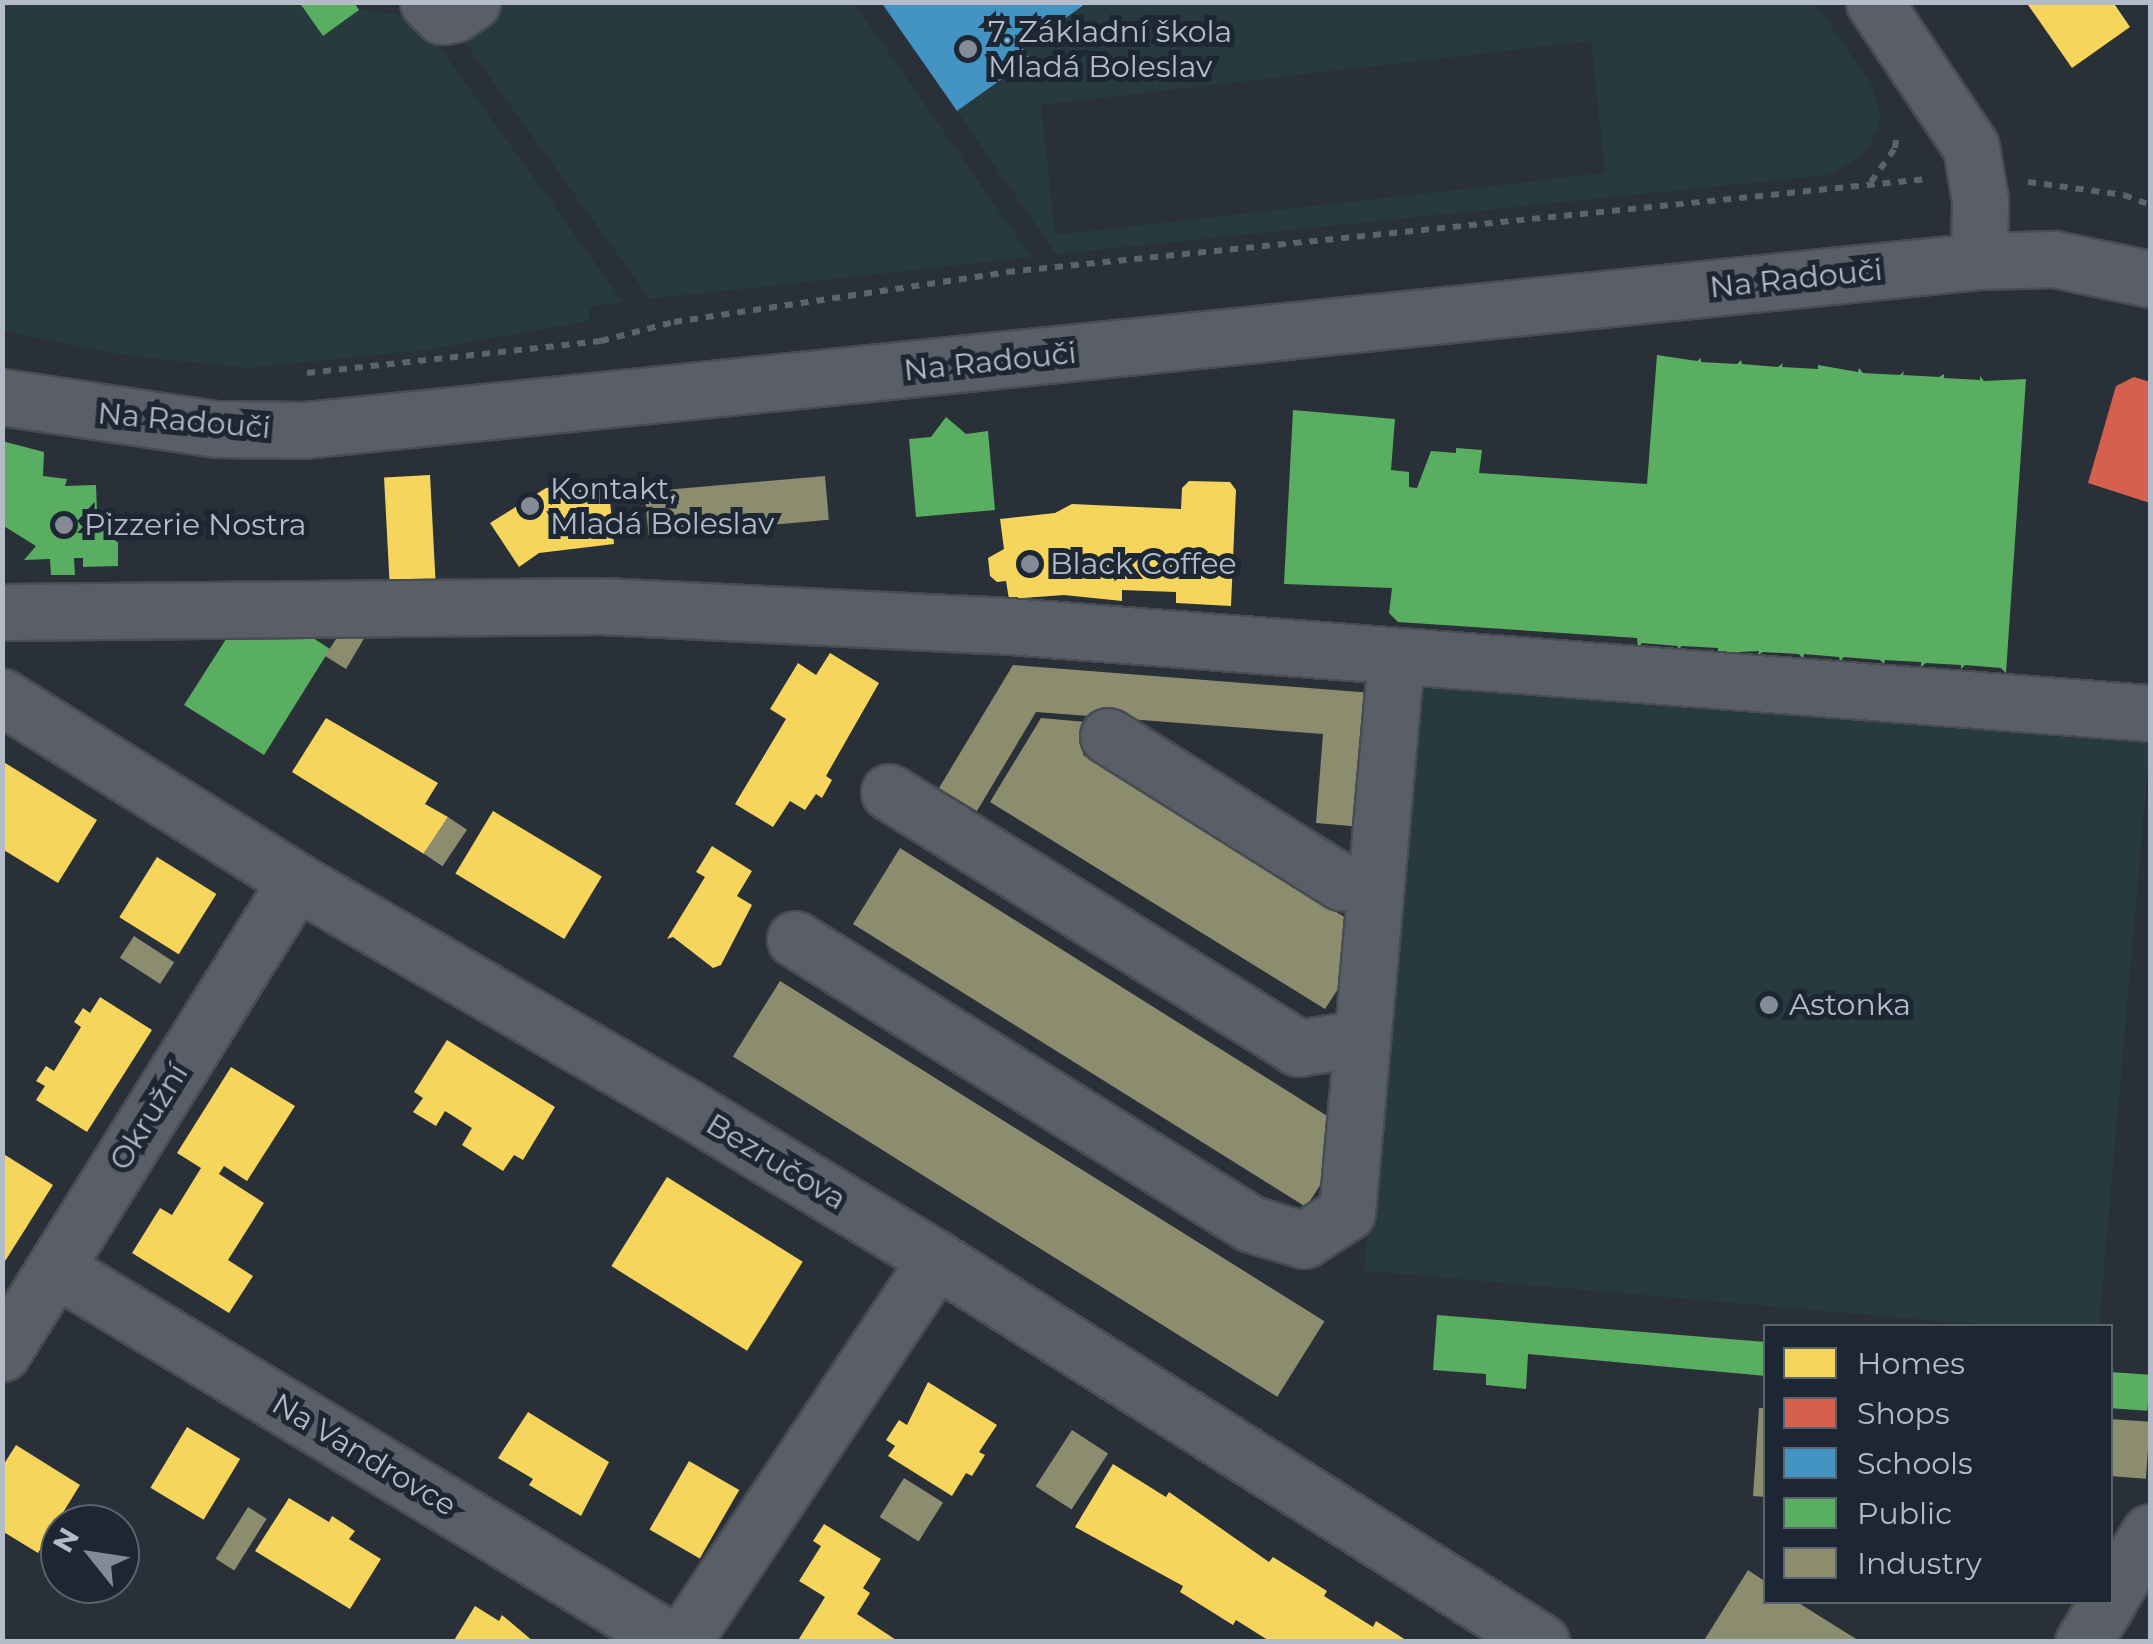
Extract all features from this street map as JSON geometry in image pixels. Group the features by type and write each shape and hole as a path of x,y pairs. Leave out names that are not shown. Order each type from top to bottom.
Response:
{"street":[{"path":"428,2 442,16 454,14 472,2"},
{"path":"1874,2 1971,146 1978,174 1979,261"},
{"name":"Na Radouči","path":"2,397 217,430 304,430 1979,261 2054,259 2150,278"},
{"path":"2,612 601,606 995,625 2150,713"},
{"path":"794,938 1251,1224 1304,1240 1347,1212 1396,656"},
{"name":"Bezručova","path":"2,698 296,881 686,1107 936,1259 1541,1642"},
{"path":"1108,736 1341,882 1376,886"},
{"path":"889,792 1298,1048 1362,1038"},
{"name":"Okružní","path":"2,1353 296,881"},
{"path":"682,1642 936,1259"},
{"name":"Na Vandrovce","path":"55,1268 673,1642"},
{"path":"2113,1592 2150,1532"},
{"path":"2083,1642 2106,1604"}],"path":[{"path":"300,374 602,341 674,322 1007,272 1978,174 2124,195 2150,205"}],"green space":[{"path":"1814,2 1871,83 1880,112 1879,127 1864,155 1828,175 1056,254 957,111 1030,59 1016,39 1046,18 1054,27 1088,3","holes":["1591,41 1605,173 1055,235 1041,105"]},
{"path":"2,3 299,3 323,36 359,10 418,17 623,302 589,307 589,321 425,350 249,368 130,356 3,331"},
{"path":"480,3 854,3 1031,257 650,299 452,25"},
{"name":"Astonka","path":"1416,677 2150,741 2099,1324 1973,1324 1364,1271"}],"building: Homes":[{"path":"2026,2 2113,2 2130,27 2072,68"},
{"path":"430,475 436,586 390,588 384,477"},
{"path":"608,479 614,544 539,553 519,567 490,523 546,488"},
{"path":"1189,481 1230,482 1236,490 1231,606 1176,603 1176,592 1122,590 1122,601 1064,595 1009,599 1006,581 997,582 990,576 988,558 1004,549 1000,519 1055,513 1072,504 1181,509 1182,488"},
{"path":"830,653 879,683 826,776 832,780 822,798 816,794 805,810 790,801 773,827 735,804 786,719 770,709 798,663 816,675"},
{"path":"326,718 438,783 425,804 448,817 424,854 292,772"},
{"path":"2,761 97,820 58,883 2,849"},
{"path":"493,811 602,876 564,939 455,874"},
{"path":"712,846 752,871 737,896 752,905 721,965 713,968 673,937 667,939 705,877 696,872"},
{"path":"157,857 216,894 179,954 119,917"},
{"path":"100,997 152,1030 87,1132 36,1100 45,1086 36,1081 46,1066 54,1071 81,1027 74,1022 83,1008 90,1013"},
{"path":"447,1040 555,1107 523,1160 514,1155 503,1171 462,1145 472,1128 445,1111 436,1126 413,1112 423,1098 414,1092"},
{"path":"231,1067 295,1106 247,1181 224,1166 219,1174 264,1203 228,1260 253,1276 229,1313 132,1253 160,1208 172,1215 201,1168 177,1153"},
{"path":"2,1153 53,1185 2,1266"},
{"path":"667,1177 803,1262 747,1351 611,1266"},
{"path":"928,1382 997,1425 979,1452 985,1455 972,1476 966,1473 952,1496 888,1456 895,1446 886,1440 899,1420 907,1425"},
{"path":"528,1412 609,1462 581,1516 529,1485 533,1479 498,1458"},
{"path":"187,1427 240,1459 204,1520 150,1488"},
{"path":"16,1445 80,1485 68,1504 40,1504 38,1553 2,1531 2,1467"},
{"path":"689,1461 739,1490 700,1558 650,1529"},
{"path":"1113,1464 1166,1497 1169,1492 1269,1562 1273,1557 1327,1591 1324,1596 1373,1627 1376,1621 1409,1642 1271,1642 1236,1620 1233,1625 1180,1592 1183,1586 1075,1527"},
{"path":"289,1498 329,1522 332,1516 355,1531 349,1539 381,1559 350,1609 255,1551"},
{"path":"824,1524 881,1559 863,1588 870,1593 857,1614 899,1642 797,1642 825,1597 799,1581 821,1546 813,1541"},
{"path":"475,1606 499,1621 502,1615 534,1642 453,1642"}],"building: Shops":[{"path":"2134,377 2150,382 2150,503 2088,483 2116,386"}],"building: Schools":[{"name":"7. Základní škola Mladá Boleslav","path":"881,2 1088,2 1053,27 1046,18 1016,39 1030,59 957,111"}],"building: Public":[{"path":"299,2 354,2 359,10 323,36"},
{"path":"1657,355 1697,361 1701,358 1701,362 1737,364 1741,360 1742,364 1778,367 1783,363 1782,367 1818,369 1818,365 1858,372 1859,368 1863,373 1900,375 1904,371 1903,375 1944,374 1944,378 1980,380 1980,376 1984,381 2026,379 2006,673 2001,668 1965,665 1961,669 1961,665 1926,663 1921,667 1921,662 1885,660 1884,664 1880,660 1844,657 1840,661 1839,657 1804,654 1803,659 1799,654 1758,655 1759,651 1718,653 1718,648 1682,646 1677,650 1678,646 1642,643 1638,648 1637,638 1398,622 1389,613 1392,588 1284,584 1293,410 1395,419 1391,470 1409,472 1409,487 1417,488 1431,451 1456,453 1456,448 1482,450 1479,473 1647,484"},
{"path":"946,417 966,434 988,431 995,510 916,517 909,439 931,437"},
{"path":"2,441 44,452 43,476 67,479 65,486 96,485 97,512 108,512 108,531 118,531 118,566 83,567 83,558 74,558 75,575 51,575 50,559 24,560 36,546 2,525"},
{"path":"228,636 310,636 330,649 264,755 184,705"},
{"path":"1437,1315 1763,1342 1763,1376 1528,1354 1526,1389 1486,1385 1486,1374 1433,1370"},
{"path":"2113,1372 2150,1375 2147,1411 2113,1408"}],"building: Industry":[{"path":"825,476 829,520 649,536 645,492"},
{"path":"349,619 375,620 346,669 325,656"},
{"path":"1013,665 1373,693 1363,827 1316,823 1323,734 1036,712 977,811 939,788"},
{"path":"1041,718 1086,722 1083,755 1354,923 1349,972 1325,1009 990,802"},
{"path":"448,817 467,830 442,866 423,853"},
{"path":"900,848 1332,1119 1330,1170 1306,1207 853,924"},
{"path":"134,936 174,962 160,984 120,958"},
{"path":"780,981 1324,1321 1277,1397 733,1056"},
{"path":"1759,1408 1763,1408 1763,1497 1753,1496"},
{"path":"2113,1419 2150,1422 2146,1479 2113,1476"},
{"path":"1072,1430 1108,1453 1072,1510 1036,1486"},
{"path":"904,1478 943,1502 919,1541 880,1517"},
{"path":"248,1507 267,1519 234,1570 216,1559"},
{"path":"1748,1570 1763,1580 1763,1604 1800,1604 1861,1642 1703,1642"}],"place":[{"name":"7. Základní škola Mladá Boleslav","path":"968,49"},
{"name":"Kontakt, Mladá Boleslav","path":"530,506"},
{"name":"Pizzerie Nostra","path":"64,525"},
{"name":"Black Coffee","path":"1030,564"},
{"name":"Astonka","path":"1769,1005"}]}
